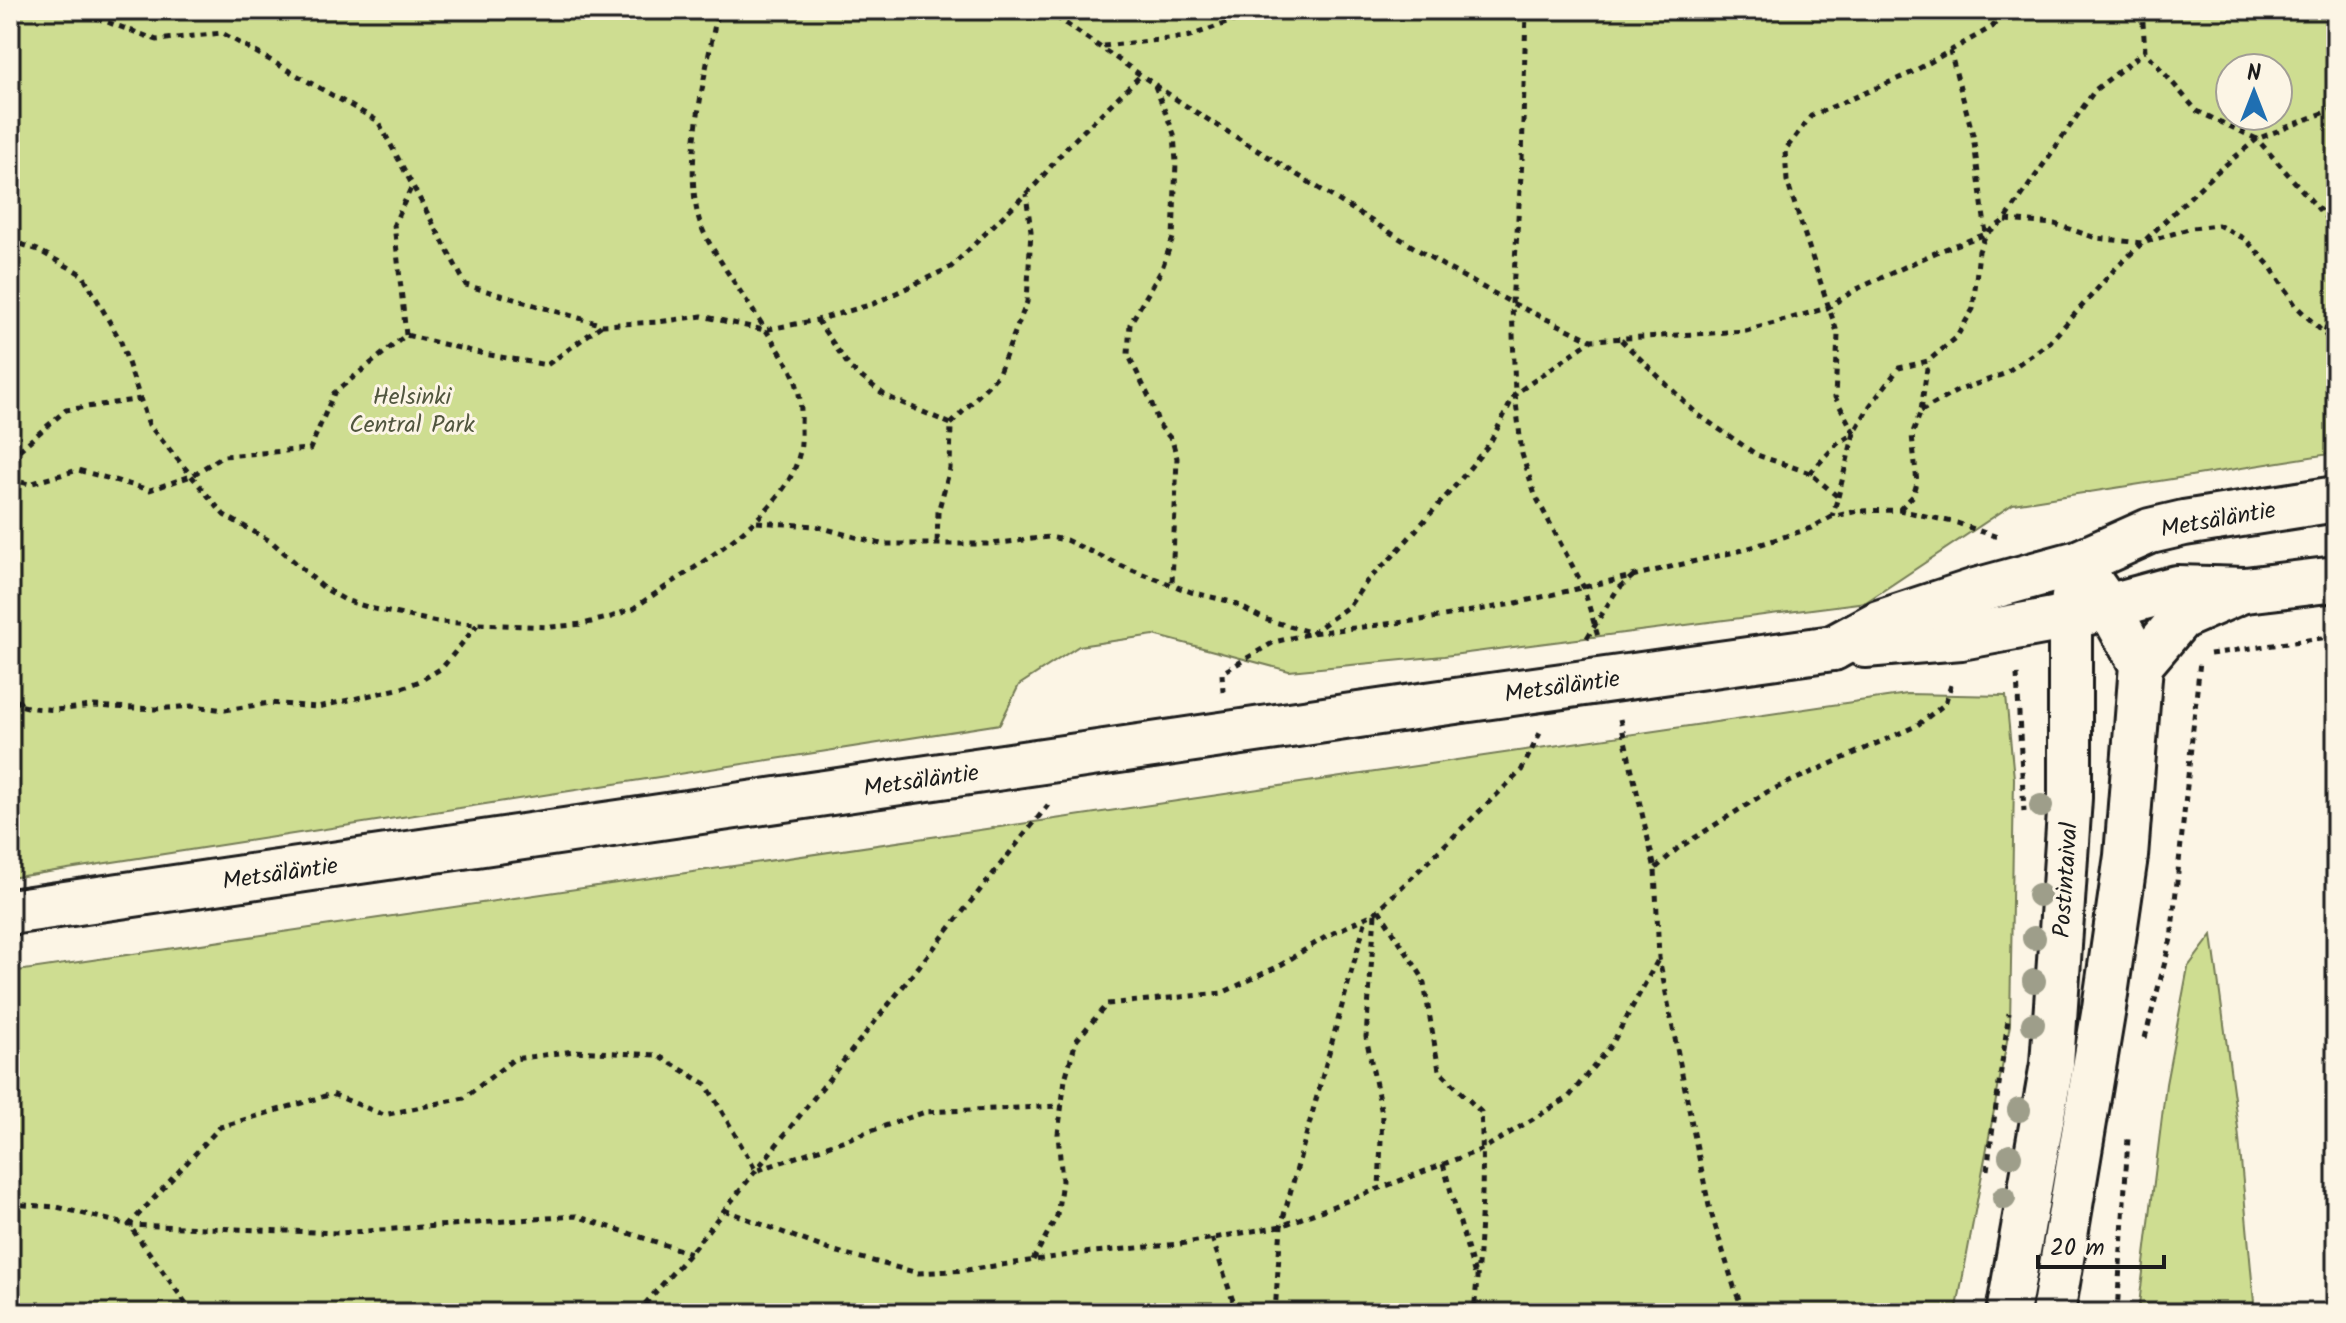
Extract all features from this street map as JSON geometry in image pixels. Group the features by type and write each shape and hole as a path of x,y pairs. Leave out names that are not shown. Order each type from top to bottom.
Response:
{"main road":[{"name":"Metsäläntie","path":"1833,648 1879,623 1979,590 2078,563 2150,531 2336,499"},
{"name":"Metsäläntie","path":"10,912 1427,705 1833,648 1961,637 2089,612 2177,588 2245,590 2336,579"}],"street":[{"name":"Postintaival","path":"2008,1313 2052,1064 2070,798 2089,612 2078,563"},
{"path":"2053,1313 2126,856 2141,665 2181,618 2245,590"},
{"path":"2089,612 2141,665"}],"path":[{"path":"74,10 157,40 222,33 378,121 466,285 603,325 702,316 764,330 817,320 873,304 951,267 1140,76"},
{"path":"10,240 38,250 83,275 121,342 149,425 224,515 272,542 324,588 345,600 404,616 478,624 552,627 611,617 634,608 756,522 779,496 799,455 799,391 791,369 702,228 693,187 700,110 720,10"},
{"path":"1046,10 1102,46 1154,86 1449,269 1512,303 1592,340 1746,331 1827,308 1855,290 1937,252 1986,234 2005,220 2095,90 2145,51"},
{"path":"1102,46 1187,37 1264,10"},
{"path":"1526,10 1522,161 1512,303 1515,394 1522,454 1535,495 1583,586 1594,624"},
{"path":"1854,433 1835,397 1838,335 1787,181 1785,150 1811,116 1911,73 1992,27 2007,10"},
{"path":"2142,10 2145,51 2197,111 2257,139 2336,229"},
{"path":"1831,517 1854,433 1869,407 1899,368 1928,361 1956,338 1973,309 1979,251 1986,234 1973,135 1950,51"},
{"path":"1154,86 1174,134 1173,238 1161,271 1130,324 1128,354 1159,425 1172,440 1177,458 1172,584"},
{"path":"1921,411 1957,391 2004,374 2050,342 2114,270 2212,176 2257,139 2336,108"},
{"path":"406,335 394,224 412,185"},
{"path":"937,545 938,512 950,469 951,424 998,375 1027,302 1031,231 1026,193"},
{"path":"2005,220 2055,224 2096,238 2142,243 2192,228 2218,225 2245,239 2270,266 2296,306 2336,345"},
{"path":"2325,332 2336,295"},
{"path":"817,320 851,369 886,396 951,424"},
{"path":"406,335 547,365 603,325"},
{"path":"10,479 29,484 78,470 150,490 191,476 223,456 310,449 334,393 406,335"},
{"path":"1312,633 1349,606 1367,581 1456,485 1490,443 1515,394 1592,340"},
{"path":"1621,340 1697,414 1757,455 1810,473 1838,497"},
{"path":"1899,510 1913,496 1917,483 1912,435 1921,411 1928,361"},
{"path":"10,458 66,410 141,399"},
{"path":"1810,473 1837,444 1854,433"},
{"path":"1224,737 1222,673 1274,642 1312,633 1512,604 1743,550 1811,528 1831,517 1858,511 1899,510 1957,523 2011,541"},
{"path":"756,522 815,526 881,544 991,544 1049,537 1066,540 1124,567 1232,602 1264,619 1312,633"},
{"path":"1581,651 1594,624 1617,590 1634,575"},
{"path":"10,703 56,710 92,706 155,709 192,706 225,710 270,703 318,707 420,681 442,668 478,624"},
{"path":"2143,1046 2171,939 2201,655"},
{"path":"2017,675 2024,826"},
{"path":"1655,869 1677,849 1767,792 1916,726 1945,704 1954,676"},
{"path":"10,690 22,705"},
{"path":"1033,1260 1057,1216 1062,1181 1058,1134 1065,1079 1076,1041 1107,1004 1222,993 1279,966 1327,936 1377,912 1521,771 1541,731"},
{"path":"1627,753 1655,869 1659,958 1709,1206 1745,1313"},
{"path":"637,1313 690,1253 1048,805"},
{"path":"1377,912 1423,978 1439,1070 1481,1112 1483,1149 1474,1313"},
{"path":"1377,912 1366,1037 1382,1114 1379,1189"},
{"path":"1275,1313 1281,1226 1366,918"},
{"path":"724,1210 827,1249 918,1273 967,1270 1281,1226 1483,1149 1568,1098 1612,1044 1659,958"},
{"path":"1986,1174 2010,1004"},
{"path":"129,1225 220,1127 332,1094 384,1115 464,1098 514,1059 574,1051 657,1055 706,1084 756,1171"},
{"path":"756,1171 925,1112 1062,1106"},
{"path":"2117,1313 2129,1123"},
{"path":"1443,1164 1477,1281"},
{"path":"10,1204 57,1207 129,1225 339,1233 576,1216 690,1253"},
{"path":"129,1225 193,1313"},
{"path":"1212,1238 1237,1313"}],"green space":[{"name":"Helsinki Central Park","path":"10,10 2336,10 2336,453 2013,504 1866,602 1444,656 1289,671 1154,635 1079,646 1019,685 1000,724 10,878"},
{"path":"1907,694 2006,696 2014,778 2010,1025 1956,1313 10,1313 10,972"},
{"path":"2212,935 2238,1128 2255,1313 2138,1313 2166,1084 2188,967"}]}
